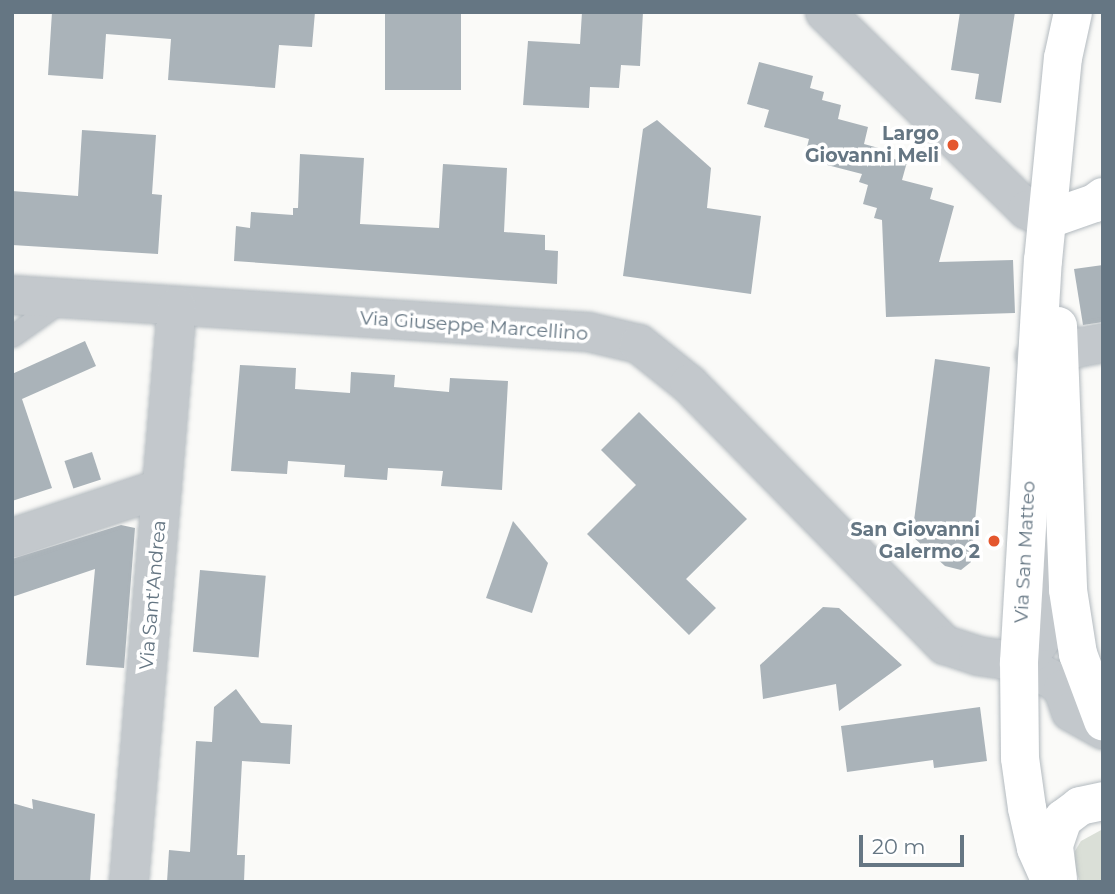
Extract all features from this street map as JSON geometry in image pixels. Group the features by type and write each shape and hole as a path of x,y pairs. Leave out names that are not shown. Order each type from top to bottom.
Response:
{"street":[{"path":"825,12 1027,210 1049,219 1095,203 1103,197"},
{"name":"Via San Matteo","path":"1051,882 1036,848 1027,808 1020,758 1019,663 1048,354 1049,219 1063,58 1073,12"},
{"name":"Via Giuseppe Marcellino","path":"12,295 588,332 639,344 689,384 946,645 978,656 1019,663 1053,680 1063,689 1071,712 1103,730"},
{"name":"Via Sant'Andrea","path":"129,882 177,307"},
{"path":"1048,354 1103,343"},
{"name":"Via San Matteo","path":"1048,354 1065,516 1068,590 1078,654 1103,721"},
{"path":"12,538 162,488"},
{"path":"1019,663 1033,652 1046,632 1047,534 1065,516"},
{"path":"1058,882 1054,845 1063,819 1080,806 1103,800"}],"lane":[{"path":"12,336 64,299"}],"shaded area":[{"path":"1103,829 1103,882 1080,882 1074,866 1075,851 1081,841"}],"building":[{"path":"52,12 315,12 312,47 279,45 275,88 168,80 171,39 106,34 103,79 48,75"},
{"path":"385,12 461,12 461,90 385,90"},
{"path":"582,12 643,12 640,66 621,65 619,88 590,87 589,108 523,105 528,41 580,44"},
{"path":"960,12 1015,12 1001,103 975,99 979,74 951,70"},
{"path":"759,62 813,76 810,88 824,92 822,100 841,105 838,119 868,127 864,144 886,150 885,157 907,162 902,180 933,188 930,199 954,206 939,262 1013,260 1015,313 886,317 882,220 874,218 877,208 863,204 868,185 859,182 862,174 804,159 809,139 764,127 769,110 747,104"},
{"path":"657,120 711,168 707,208 761,216 751,294 623,276 643,129"},
{"path":"82,130 156,135 152,194 162,195 158,254 12,245 12,191 78,196"},
{"path":"300,154 364,158 360,224 439,228 443,164 507,168 504,232 545,235 545,250 558,251 557,284 234,261 236,226 250,228 251,212 293,215 293,208 298,208"},
{"path":"1103,265 1103,322 1083,325 1074,269"},
{"path":"85,341 96,366 22,399 52,488 12,501 12,374"},
{"path":"935,359 990,367 971,562 961,570 945,566 912,536"},
{"path":"240,365 296,368 295,389 350,393 351,372 395,375 394,387 449,392 450,378 508,381 502,490 441,486 443,471 388,468 387,480 344,477 345,465 288,461 287,474 231,471"},
{"path":"639,412 747,519 686,579 716,608 689,635 587,534 636,485 601,450"},
{"path":"92,452 101,480 73,489 64,461"},
{"path":"513,521 548,563 532,613 486,598"},
{"path":"121,525 135,528 124,668 86,665 95,569 12,597 12,559"},
{"path":"200,570 266,576 259,657 193,652"},
{"path":"823,607 839,608 902,665 839,711 836,684 763,699 760,665"},
{"path":"236,689 261,723 292,725 290,764 242,761 237,855 245,855 244,882 167,882 169,850 190,852 196,741 212,742 214,707"},
{"path":"980,707 987,761 934,768 933,760 847,772 841,726"},
{"path":"32,799 95,814 90,882 12,882 12,803 33,809"}],"place":[{"name":"Largo Giovanni Meli","path":"953,145"},
{"name":"San Giovanni Galermo 2","path":"994,541"}]}
